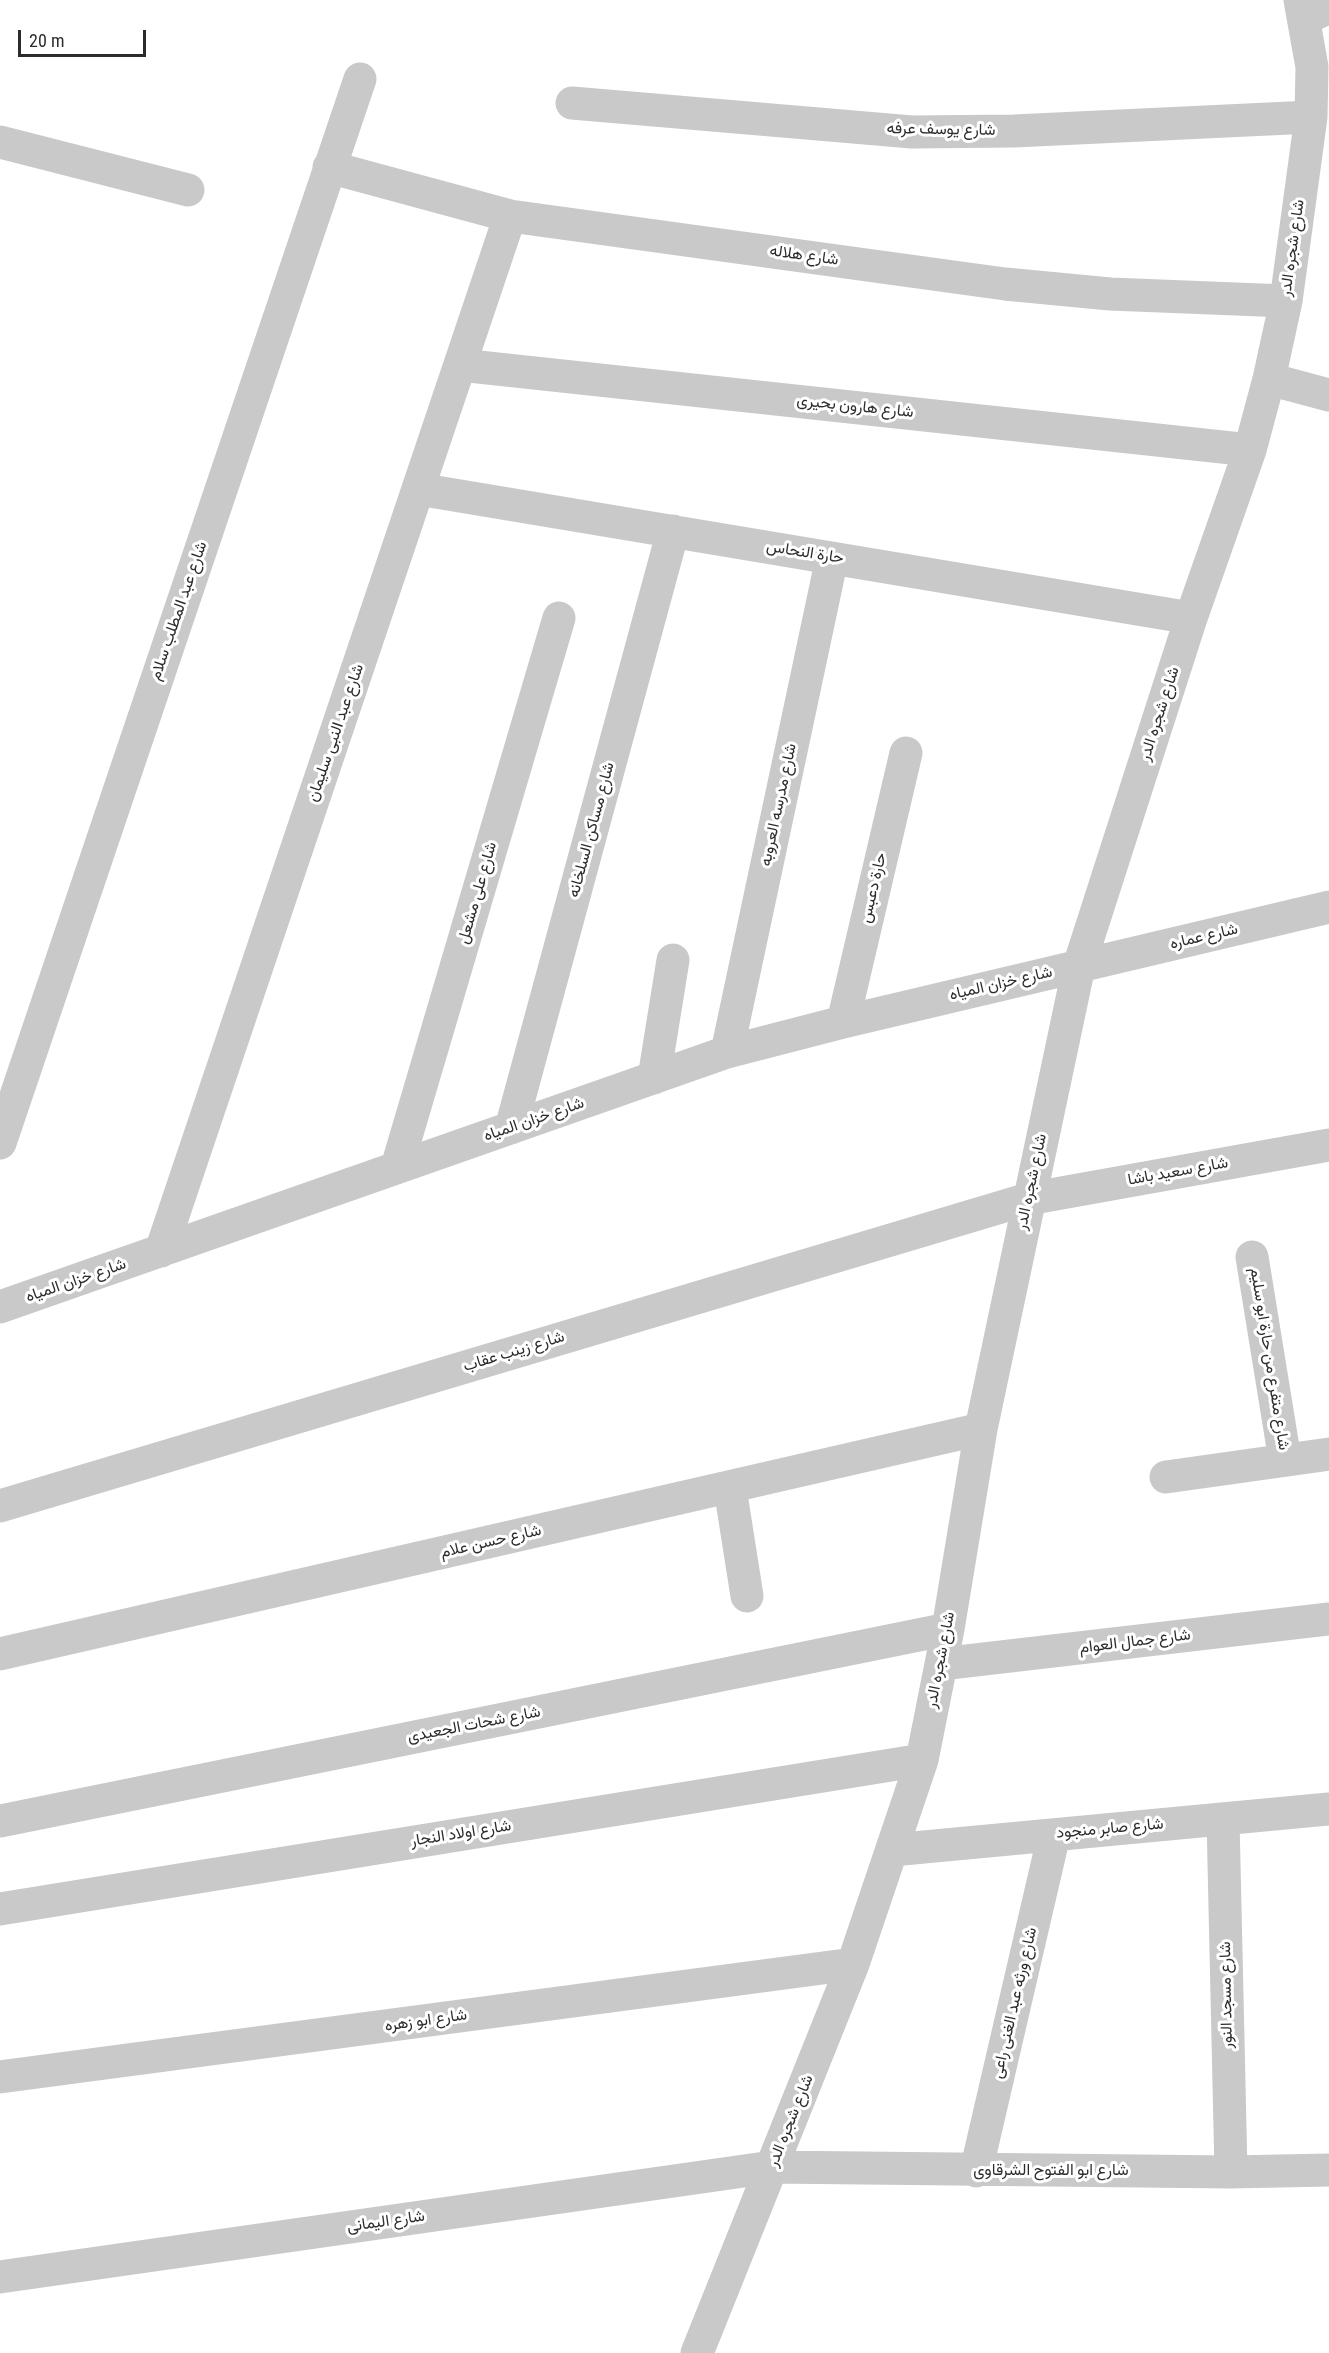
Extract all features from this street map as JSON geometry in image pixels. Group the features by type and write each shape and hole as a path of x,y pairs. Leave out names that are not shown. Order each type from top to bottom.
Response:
{"street":[{"name":"شارع شجره الدر","path":"698,2353 853,1964 922,1760 948,1629 981,1429 1078,966 1191,618 1250,450 1269,379 1286,301 1311,117 1311,9"},
{"name":"شارع عبد المطلب سلام","path":"0,1143 328,167 360,79"},
{"name":"شارع يوسف عرفه","path":"572,103 912,132 1014,131 1311,117"},
{"path":"0,142 188,190"},
{"name":"شارع هلاله","path":"328,167 510,216 1005,285 1110,294 1286,301"},
{"name":"شارع عبد النبى سليمان","path":"161,1251 510,216"},
{"name":"شارع هارون بحيرى","path":"460,365 1250,450"},
{"path":"1269,379 1329,395"},
{"name":"حارة النحاس","path":"418,489 1191,618"},
{"name":"شارع مساكن السلخانه","path":"511,1128 673,531"},
{"name":"شارع مدرسه العروبه","path":"727,1052 832,558"},
{"name":"شارع على مشعل","path":"397,1167 559,618"},
{"name":"حارة دعبس","path":"843,1022 906,753"},
{"name":"شارع عماره","path":"1078,966 1329,908"},
{"path":"654,1078 673,960"},
{"name":"شارع خزان المياه","path":"0,1307 727,1052 1078,966"},
{"name":"شارع سعيد باشا","path":"1028,1199 1329,1145"},
{"name":"شارع زينب عقاب","path":"0,1506 1028,1199"},
{"name":"شارع متفرع من حارة ابو سليم","path":"1252,1257 1285,1460"},
{"name":"شارع حسن علام","path":"0,1654 981,1429"},
{"path":"1166,1477 1329,1454"},
{"path":"730,1488 747,1596"},
{"name":"شارع جمال العوام","path":"941,1664 1329,1619"},
{"name":"شارع شحات الجعيدى","path":"0,1821 948,1629"},
{"name":"شارع اولاد النجار","path":"0,1909 922,1760"},
{"name":"شارع صابر منجود","path":"892,1850 1329,1809"},
{"name":"شارع مسجد النور","path":"1223,1819 1231,2172"},
{"name":"شارع ورثه عبد الغنى راعى","path":"976,2171 1054,1835"},
{"name":"شارع ابو زهره","path":"0,2077 853,1964"},
{"name":"شارع ابو الفتوح الشرقاوى","path":"772,2167 976,2171 1329,2170"},
{"name":"شارع اليمانى","path":"0,2277 772,2167"},
{"path":"691,2353 698,2353"}]}
